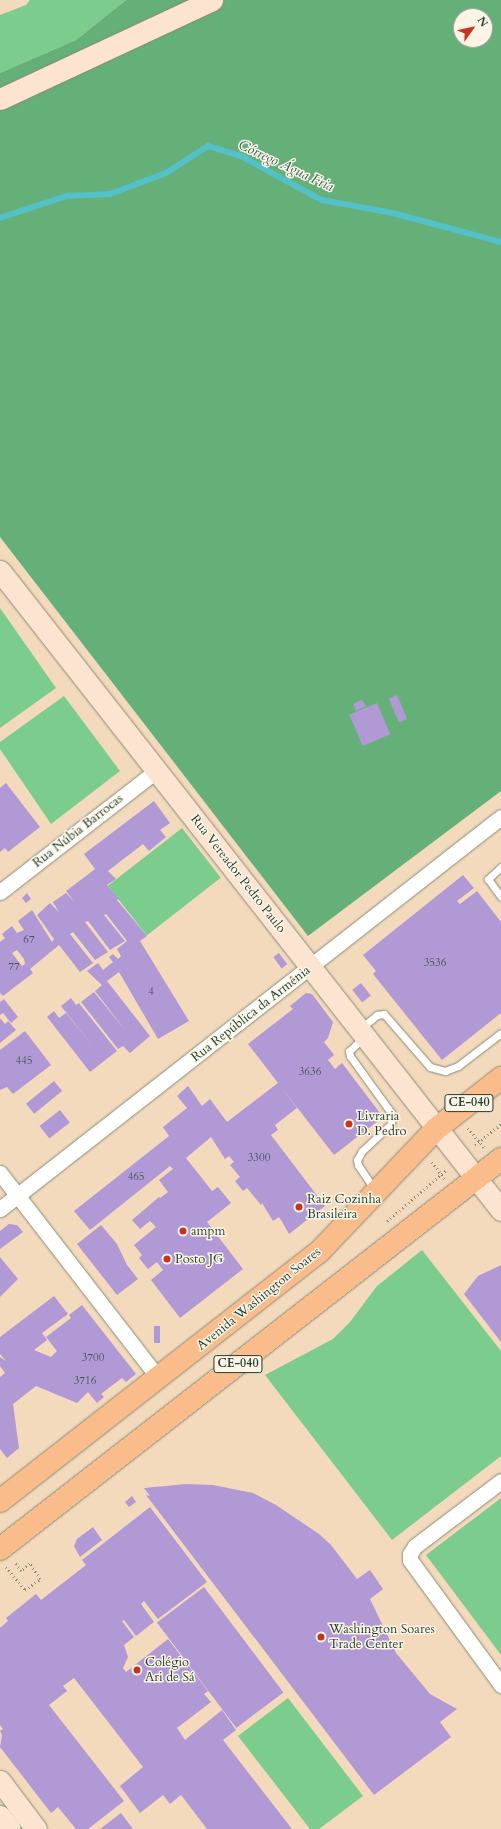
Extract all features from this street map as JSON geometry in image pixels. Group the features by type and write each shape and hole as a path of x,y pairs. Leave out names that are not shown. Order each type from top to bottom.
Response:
{"highway":[{"name":"Avenida Washington Soares","path":"0,1501 319,1252 436,1129 501,1078"},
{"name":"CE-040","path":"2,1557 476,1178 494,1155"}],"street":[{"path":"0,99 212,0"},
{"name":"Rua Vereador Pedro Paulo","path":"1,574 312,967 436,1129 501,1210"},
{"name":"Rua Núbia Barrocas","path":"0,892 156,771"},
{"name":"Rua República da Armênia","path":"0,1209 312,967 501,817"},
{"path":"0,1174 159,1378"},
{"path":"501,1481 415,1546 410,1554 413,1567 501,1685"},
{"path":"0,1781 36,1829"},
{"path":"0,1816 10,1829"}],"lane":[{"path":"501,867 488,878 501,898"},
{"path":"377,1191 358,1165 358,1160 362,1151 391,1124 392,1114 350,1056 349,1051 362,1033 382,1013 430,1067 445,1071 458,1066 501,1033"}],"path":[{"path":"467,1126 494,1155"},
{"path":"431,1160 448,1182"},
{"path":"2,1557 25,1590 40,1579 30,1564 21,1571"}],"green space":[{"path":"30,0 126,0 76,40 0,73 0,15 26,5"},
{"path":"126,0 501,0 501,791 308,936 0,537 0,73 76,40"},
{"path":"0,608 56,688 0,728"},
{"path":"64,696 120,771 51,824 0,749 0,742"},
{"path":"182,828 221,878 147,936 108,886"},
{"path":"422,1250 501,1351 501,1456 392,1540 265,1375 333,1339 350,1322 377,1286"},
{"path":"501,1498 501,1655 426,1555"},
{"path":"288,1698 363,1796 319,1829 310,1829 238,1736"}],"building":[{"path":"397,695 407,719 399,722 389,699"},
{"path":"362,700 366,706 356,711 353,704"},
{"path":"377,703 390,734 363,746 349,715"},
{"path":"6,783 40,827 8,852 5,848 0,852 0,788"},
{"path":"154,801 170,823 160,830 166,837 149,851 143,844 108,871 116,879 107,885 119,899 117,900 147,936 140,941 189,1021 158,1039 119,972 107,981 150,1036 130,1053 123,1046 118,1049 81,1002 94,992 125,1030 95,991 102,985 87,971 98,963 103,970 113,962 109,957 113,954 118,959 121,956 117,949 127,941 106,914 104,915 125,941 110,950 88,921 85,922 108,952 95,960 73,932 70,934 93,963 80,972 59,945 30,969 33,973 3,996 0,993 0,942 5,938 2,934 12,926 17,933 24,930 18,921 32,910 52,942 54,939 37,915 50,903 59,912 53,902 66,893 74,901 66,891 95,869 84,854","holes":["17,950 24,959 25,964 22,966 12,953"]},
{"path":"463,875 474,888 457,901 460,904 477,891 501,922 501,1013 442,1060 373,974 376,971 363,955"},
{"path":"27,893 31,899 26,903 22,898"},
{"path":"279,953 287,964 282,968 273,957"},
{"path":"361,983 371,996 362,1002 352,990"},
{"path":"306,993 312,994 333,1022 328,1038 324,1042 334,1055 328,1060 335,1069 342,1063 383,1117 334,1155 282,1088 297,1108 275,1125 278,1130 271,1135 325,1206 289,1234 279,1217 273,1221 262,1203 261,1205 247,1188 243,1191 235,1181 240,1177 230,1165 234,1162 229,1156 225,1159 211,1137 186,1158 212,1191 218,1187 231,1203 207,1222 243,1269 180,1318 151,1280 163,1270 157,1262 148,1269 139,1258 142,1255 134,1245 156,1227 150,1221 140,1229 132,1220 159,1197 160,1198 168,1192 159,1180 173,1169 170,1166 90,1230 74,1211 169,1136 163,1127 187,1108 177,1096 188,1086 202,1106 210,1099 227,1122 278,1083 248,1044 293,1009 290,1006"},
{"path":"71,998 76,1005 79,1003 117,1051 90,1072 47,1017 54,1011 59,1018 66,1013 95,1049 61,1006"},
{"path":"4,999 18,1017 11,1023 3,1013 0,1015 0,1002"},
{"path":"0,1018 5,1024 8,1021 16,1030 0,1043"},
{"path":"25,1031 51,1065 13,1094 7,1087 0,1090 0,1050"},
{"path":"54,1081 62,1091 34,1114 26,1104"},
{"path":"60,1110 70,1123 49,1139 40,1126"},
{"path":"9,1224 17,1225 23,1232 0,1249 0,1231"},
{"path":"101,1225 117,1244 127,1265 138,1279 117,1295 77,1244"},
{"path":"0,1257 18,1279 0,1297"},
{"path":"501,1265 501,1342 464,1294 478,1276"},
{"path":"54,1296 68,1314 42,1333 47,1340 34,1350 51,1357 57,1351 46,1337 71,1318 69,1315 82,1305 136,1374 126,1382 122,1378 101,1394 104,1397 97,1403 88,1392 77,1403 36,1386 13,1404 19,1448 7,1458 0,1449 0,1377 5,1373 0,1366 0,1357 6,1361 0,1354 0,1337"},
{"path":"154,1326 160,1326 160,1343 154,1343"},
{"name":"Washington Soares Trade Center","path":"186,1484 213,1485 253,1493 276,1505 319,1534 331,1545 357,1579 370,1570 383,1589 370,1599 396,1653 430,1694 457,1709 440,1722 451,1737 374,1795 146,1495 150,1496 144,1488"},
{"path":"132,1496 136,1502 129,1507 125,1502"},
{"path":"150,1507 207,1582 158,1619 144,1601 141,1604 154,1622 136,1636 124,1620 122,1621 134,1637 124,1645 128,1657 123,1668 126,1672 168,1639 208,1691 204,1694 211,1702 177,1728 185,1740 222,1710 236,1730 223,1740 292,1829 207,1829 181,1795 170,1804 163,1795 140,1813 120,1786 143,1767 74,1678 63,1686 67,1691 49,1705 124,1801 88,1829 76,1829 58,1807 51,1813 0,1747 2,1735 0,1731 3,1729 0,1725 0,1628 8,1621 6,1618 36,1594 41,1600 86,1565 82,1560"},
{"path":"93,1527 102,1540 80,1557 74,1546 77,1539"},
{"path":"204,1587 283,1692 236,1728 157,1623"},
{"path":"121,1813 133,1829 100,1829"}],"waterway":[{"name":"Córrego Água Fria","path":"0,218 67,196 110,194 166,173 208,146 243,157 322,200 393,213 501,242"}],"place":[{"name":"Livraria D. Pedro","path":"349,1124"},
{"name":"Raiz Cozinha Brasileira","path":"299,1207"},
{"name":"ampm","path":"183,1231"},
{"name":"Posto JG","path":"167,1259"},
{"name":"Washington Soares Trade Center","path":"321,1637"},
{"name":"Colégio Ari de Sá","path":"137,1670"}]}
